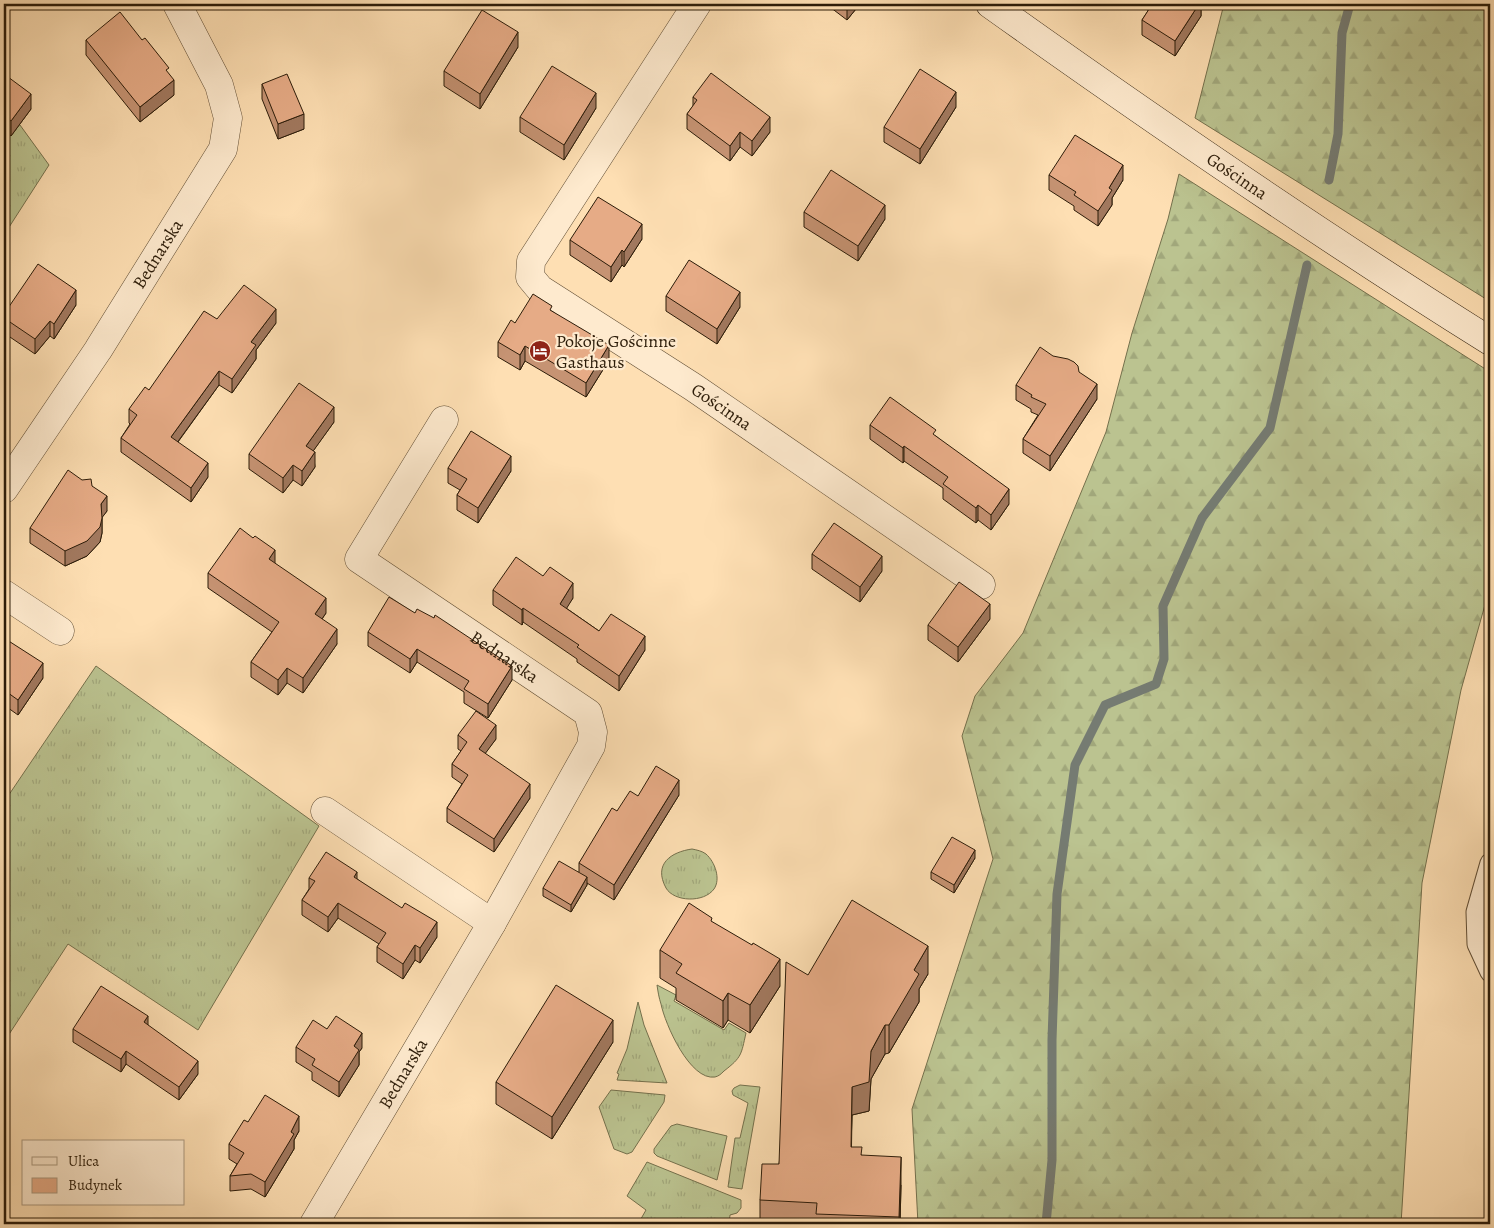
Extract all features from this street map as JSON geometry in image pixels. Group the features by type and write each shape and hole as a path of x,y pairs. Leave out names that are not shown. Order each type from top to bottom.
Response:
{"street":[{"name":"Bednarska","path":"4,489 98,350 223,149 228,118 219,85 177,4"},
{"name":"Gościnna","path":"697,4 530,261 530,277 540,289 693,387 981,585"},
{"name":"Gościnna","path":"990,4 1258,191 1490,341"},
{"name":"Bednarska","path":"314,1224 492,923 591,746 593,732 588,713 359,559 444,420"},
{"path":"4,594 60,631"},
{"path":"326,811 492,923"}],"lane":[{"path":"1490,862 1476,912 1477,944 1490,972"}],"green space":[{"path":"1224,4 1490,4 1490,283 1486,299 1195,118"},
{"path":"4,103 49,165 4,235"},
{"path":"1179,174 1490,372 1490,587 1461,690 1422,883 1401,1224 918,1224 912,1109 993,859 962,736 975,696 1023,633 1106,432 1132,333 1168,219"},
{"path":"96,666 319,826 198,1030 68,944 4,1042 4,802"},
{"path":"692,849 703,852 709,857 717,876 714,889 709,894 697,899 682,898 670,893 666,888 662,872 663,866 671,856"},
{"path":"657,985 676,995 674,1001 724,1030 729,1023 746,1033 740,1055 720,1075 715,1077 706,1076 688,1061 680,1050 663,1013"},
{"path":"638,1002 644,1025 667,1083 617,1080 619,1074 617,1073 627,1049"},
{"path":"740,1085 760,1087 742,1189 728,1187 735,1138 740,1138 748,1103 733,1095 732,1091 734,1088"},
{"path":"611,1090 665,1095 664,1102 632,1152 627,1154 614,1149 599,1107"},
{"path":"677,1124 727,1136 717,1180 657,1156 654,1153 654,1149 671,1126"},
{"path":"647,1162 741,1200 741,1208 737,1213 730,1215 729,1224 638,1224 646,1210 627,1196"}],"building":[{"path":"1150,4 1199,4 1175,41 1142,20 1151,6"},
{"path":"482,10 518,32 480,94 444,71"},
{"path":"120,12 142,40 145,38 169,68 166,70 174,80 140,107 86,40"},
{"path":"552,66 596,93 564,145 520,117"},
{"path":"920,69 956,92 920,149 884,127"},
{"path":"711,73 770,117 752,141 740,132 730,146 687,114 697,100 693,97"},
{"path":"4,74 31,94 11,121 4,116"},
{"path":"287,74 304,114 278,124 262,84"},
{"path":"1075,135 1123,165 1109,188 1112,190 1098,211 1074,195 1076,192 1049,175"},
{"path":"831,170 885,205 858,246 804,212"},
{"path":"598,197 642,224 624,252 622,250 611,267 570,240"},
{"path":"689,260 740,292 717,329 666,296"},
{"path":"38,264 76,290 54,324 50,321 35,339 4,318 4,314"},
{"path":"244,285 276,309 251,342 256,345 232,379 219,371 171,437 208,463 191,488 121,438 137,415 129,409 145,387 149,390 204,311 217,319"},
{"path":"533,294 552,306 550,310 609,345 586,383 525,346 520,355 498,342 511,320 515,323"},
{"path":"1040,347 1053,356 1074,362 1078,366 1079,372 1097,384 1050,456 1023,439 1046,404 1031,397 1032,395 1016,385"},
{"path":"299,383 334,407 306,446 315,452 302,471 293,465 283,478 249,454"},
{"path":"890,397 936,430 933,434 1009,489 991,515 978,505 976,508 943,484 948,477 870,425"},
{"path":"471,431 511,456 478,508 457,495 467,479 448,468"},
{"path":"68,470 82,480 91,479 92,486 107,496 101,504 102,518 100,527 87,541 65,551 30,528"},
{"path":"834,523 882,556 860,587 812,554"},
{"path":"240,528 253,538 255,536 275,550 269,559 326,598 315,614 337,629 303,678 287,668 278,680 251,662 279,622 208,573"},
{"path":"516,557 543,576 550,567 573,583 560,604 599,631 611,614 645,636 619,676 577,647 579,645 493,590"},
{"path":"959,582 990,604 958,647 928,625"},
{"path":"389,597 415,613 417,609 434,618 435,615 512,666 488,704 464,689 469,681 417,649 410,659 368,632"},
{"path":"4,638 43,663 18,700 4,690"},
{"path":"476,711 496,725 479,749 530,784 494,839 447,808 468,775 452,764 467,742 458,735"},
{"path":"656,766 679,780 614,885 579,863 612,808 617,811 630,791 638,796"},
{"path":"952,837 975,850 954,885 931,872"},
{"path":"326,852 357,872 354,877 402,908 405,903 437,922 420,948 415,945 403,964 377,947 386,933 338,903 328,917 302,900 315,881 309,878"},
{"path":"559,861 587,877 571,905 543,888"},
{"path":"852,900 928,946 914,970 919,974 889,1025 885,1025 871,1051 869,1082 852,1087 851,1147 862,1147 861,1155 901,1157 899,1217 816,1214 817,1203 760,1200 762,1164 779,1164 786,962 808,975"},
{"path":"689,903 712,918 711,921 780,959 750,1005 728,993 723,1001 676,973 682,964 660,950"},
{"path":"556,985 613,1020 552,1117 496,1082"},
{"path":"101,986 148,1016 144,1022 198,1061 179,1087 126,1051 121,1059 73,1029"},
{"path":"336,1016 362,1033 354,1046 359,1050 339,1082 312,1065 315,1059 296,1047 313,1020 327,1029"},
{"path":"265,1095 299,1116 291,1132 294,1134 265,1182 251,1174 230,1176 244,1153 229,1144 244,1120 248,1122"}],"waterway":[{"path":"1329,180 1338,134 1342,33 1350,4"},
{"path":"1046,1224 1052,1160 1052,1040 1057,894 1075,765 1105,705 1156,684 1164,659 1163,606 1202,518 1270,428 1307,265"}],"place":[{"name":"Pokoje Gościnne Gasthaus","path":"540,351"}]}
